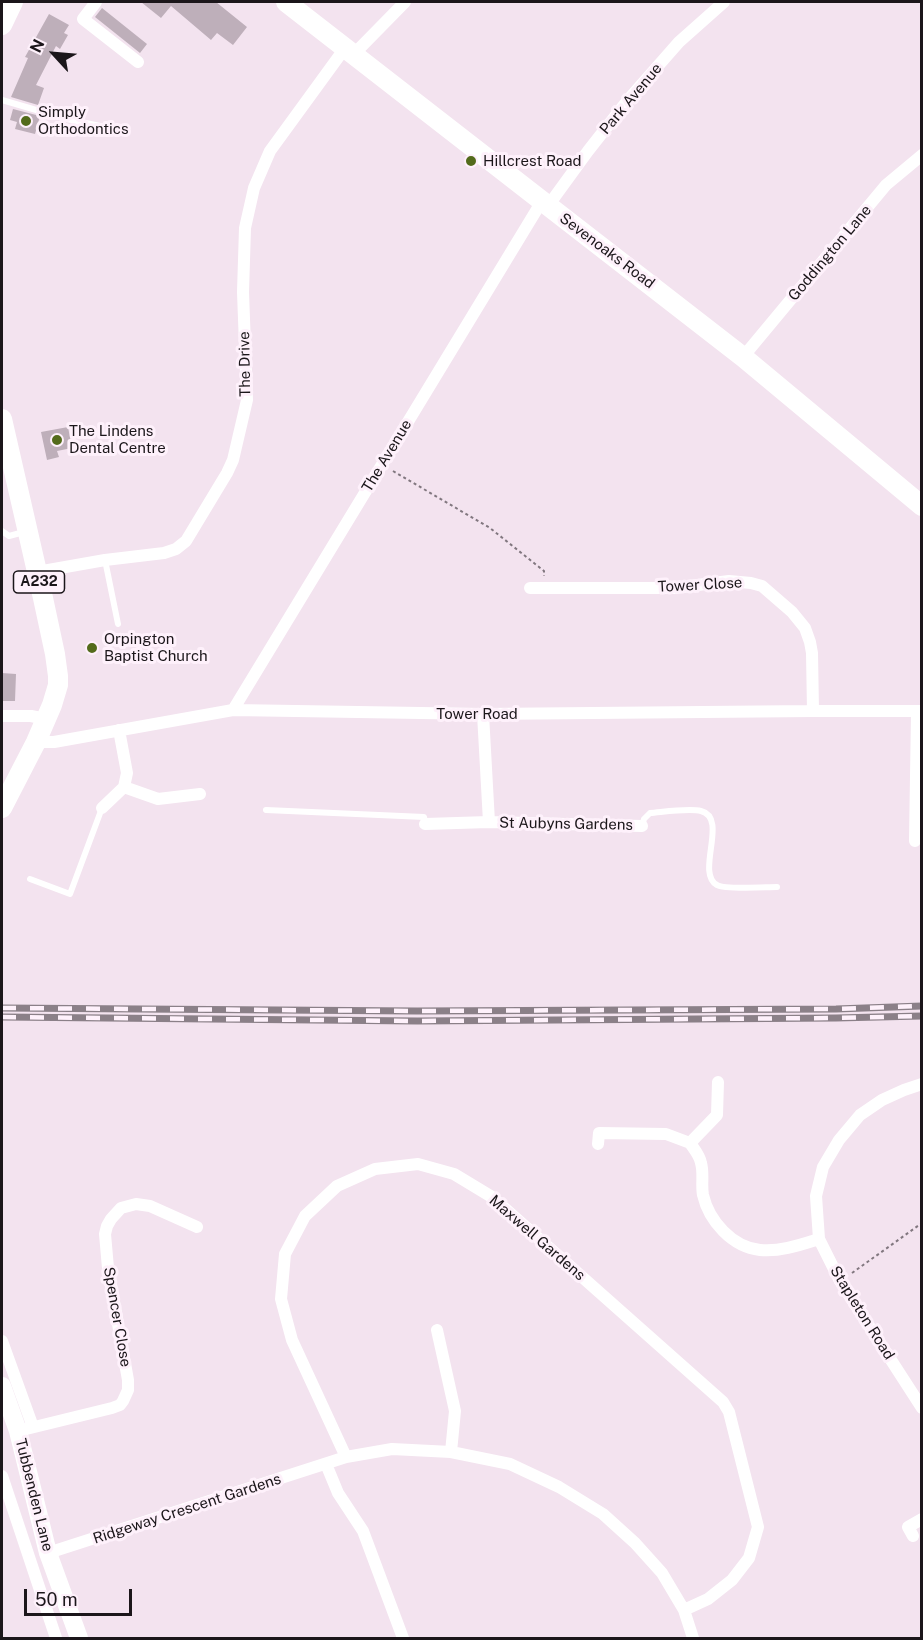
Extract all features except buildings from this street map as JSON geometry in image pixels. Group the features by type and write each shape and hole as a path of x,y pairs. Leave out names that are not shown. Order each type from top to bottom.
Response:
{"main road":[{"path":"2,25 13,2"},
{"name":"Sevenoaks Road","path":"286,2 744,357 921,506"},
{"name":"A232","path":"2,419 57,666 57,685 52,705 2,808"}],"street":[{"path":"96,2 83,19 138,62"},
{"path":"349,51 405,2"},
{"name":"Park Avenue","path":"545,204 628,100 679,42 724,2"},
{"name":"The Drive","path":"37,572 105,560 164,553 176,549 186,541 227,473 233,460 247,400 243,292 244,238 254,188 270,151 349,51"},
{"name":"Goddington Lane","path":"744,357 886,184 921,155"},
{"name":"The Avenue","path":"233,710 382,464 545,204"},
{"name":"Tower Close","path":"530,588 674,588 729,581 762,586 792,612 805,628 812,653 813,711"},
{"name":"Tower Road","path":"36,742 54,742 233,710 483,714 919,711"},
{"path":"915,842 919,711"},
{"name":"St Aubyns Gardens","path":"483,714 489,822"},
{"path":"2,716 46,718"},
{"path":"102,808 124,787 127,773 118,730"},
{"path":"124,787 158,800 200,794"},
{"name":"St Aubyns Gardens","path":"425,824 489,822 642,826"},
{"path":"690,1143 717,1114 718,1082"},
{"name":"Stapleton Road","path":"921,1084 882,1100 860,1115 838,1140 823,1167 816,1196 819,1239 840,1281 921,1408"},
{"path":"598,1144 599,1133 666,1134 690,1143 701,1161 703,1195 712,1218 725,1233 741,1244 760,1250 788,1248 819,1239"},
{"name":"Maxwell Gardens","path":"346,1457 292,1340 281,1299 285,1254 305,1216 337,1186 375,1169 418,1164 454,1174 492,1197 723,1402 729,1412 758,1527 749,1558 732,1580 708,1599 684,1610"},
{"name":"Spencer Close","path":"25,1429 112,1408 120,1405 126,1396 128,1380 113,1303 106,1243 107,1226 115,1213 128,1205 144,1204 197,1227"},
{"path":"437,1330 455,1411 451,1452"},
{"path":"2,1341 25,1429"},
{"name":"Tubbenden Lane","path":"2,1386 25,1429 48,1553 79,1638"},
{"name":"Ridgeway Crescent Gardens","path":"48,1553 346,1457 392,1449 451,1452 510,1464 559,1487 603,1514 635,1543 662,1573 684,1610 693,1638"},
{"path":"326,1464 338,1493 363,1531 403,1638"},
{"path":"2,1476 56,1638"},
{"path":"913,1536 908,1527 921,1519"}],"lane":[{"path":"2,100 105,126"},
{"path":"2,531 9,536 27,532"},
{"path":"105,560 118,624"},
{"path":"30,879 70,894 102,808"},
{"path":"266,810 424,817 425,824"},
{"path":"642,826 646,815 650,813 697,810 704,812 712,820 709,876 712,881 721,887 777,887"}],"path":[{"path":"382,464 490,528 544,571 543,588"},
{"path":"840,1281 921,1223"}],"railway":[{"path":"2,1008 417,1011 836,1009 922,1006"},
{"path":"2,1017 417,1021 922,1016"}],"place":[{"name":"Simply Orthodontics","path":"26,121"},
{"name":"Hillcrest Road","path":"471,161"},
{"name":"The Lindens Dental Centre","path":"57,440"},
{"name":"Orpington Baptist Church","path":"92,648"}]}
